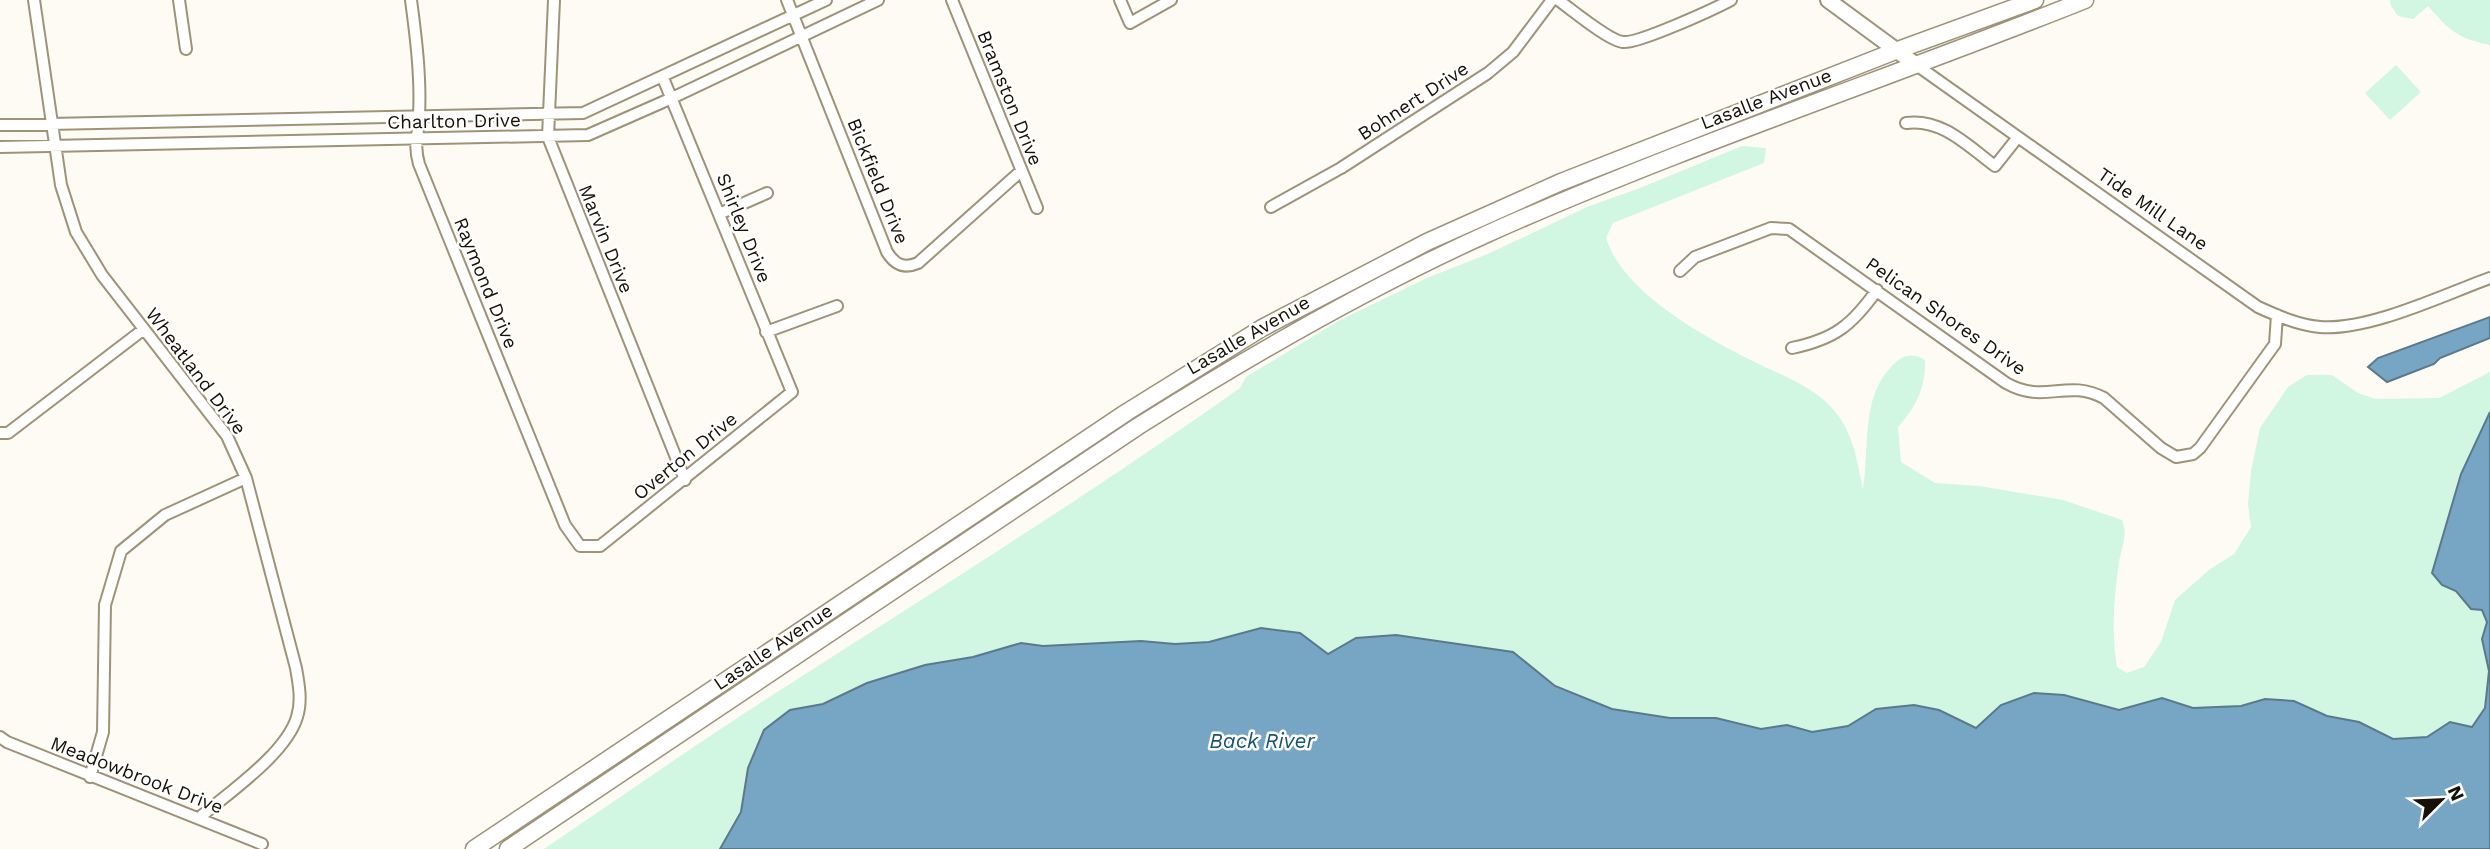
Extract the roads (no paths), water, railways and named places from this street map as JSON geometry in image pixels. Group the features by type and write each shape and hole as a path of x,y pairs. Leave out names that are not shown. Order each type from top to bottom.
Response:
{"main road":[{"name":"Lasalle Avenue","path":"474,849 1127,412 1262,328 1416,248 1571,178 1898,50 2035,0"},
{"name":"Lasalle Avenue","path":"508,849 1137,427 1275,343 1437,257 1524,218 2085,0"}],"street":[{"name":"Wheatland Drive","path":"34,0 65,200 83,247 227,436 246,478 296,668 300,696 298,717 290,733 279,749 199,818"},
{"path":"179,0 186,49"},
{"name":"Raymond Drive","path":"411,0 419,117 415,139 419,164 565,525 580,546 600,546"},
{"name":"Marvin Drive","path":"554,0 548,137 685,480"},
{"name":"Bickfield Drive","path":"787,0 887,252 895,262 912,265 926,257 1021,171"},
{"name":"Charlton Drive","path":"0,125 588,112 826,0"},
{"name":"Charlton Drive","path":"0,147 593,134 878,0"},
{"name":"Bramston Drive","path":"952,0 1037,208"},
{"path":"1120,0 1130,23 1171,0"},
{"name":"Bohnert Drive","path":"1271,207 1341,168 1488,73 1513,52 1552,0"},
{"path":"1558,0 1612,38 1623,42 1674,25 1731,0"},
{"name":"Tide Mill Lane","path":"1828,0 2259,307 2277,315 2320,327 2347,326 2376,320 2490,278"},
{"name":"Shirley Drive","path":"663,78 792,392"},
{"path":"1906,123 1939,125 1995,166 2018,136"},
{"path":"719,214 767,193"},
{"name":"Pelican Shores Drive","path":"1680,271 1695,257 1759,232 1780,227 1798,233 2017,389 2040,394 2076,388 2095,393 2161,448 2176,457 2193,454 2200,447 2275,344 2277,315"},
{"path":"1792,348 1823,340 1844,328 1862,311 1877,290"},
{"path":"766,332 837,306"},
{"path":"0,433 8,433 144,329"},
{"name":"Overton Drive","path":"600,546 792,392"},
{"path":"90,777 103,732 105,605 121,551 165,515 246,478"},
{"name":"Meadowbrook Drive","path":"0,737 90,777 262,844"}],"water":[{"path":"2490,317 2490,338 2440,358 2434,364 2387,382 2368,367 2378,358"},
{"name":"Back River","path":"2490,412 2490,849 720,849 741,812 748,768 764,730 790,710 823,704 867,683 925,665 973,657 1021,643 1043,646 1141,641 1175,644 1209,642 1261,628 1300,633 1328,654 1356,638 1396,635 1513,652 1555,686 1612,709 1670,718 1716,718 1761,729 1787,725 1812,732 1848,726 1876,709 1914,705 1939,710 1976,728 2001,705 2034,693 2064,695 2119,710 2162,698 2193,708 2241,706 2265,699 2294,701 2327,716 2359,722 2393,739 2427,737 2450,722 2472,727 2485,708 2489,671 2482,639 2487,622 2482,610 2471,609 2456,591 2442,585 2432,573 2461,474"}]}
